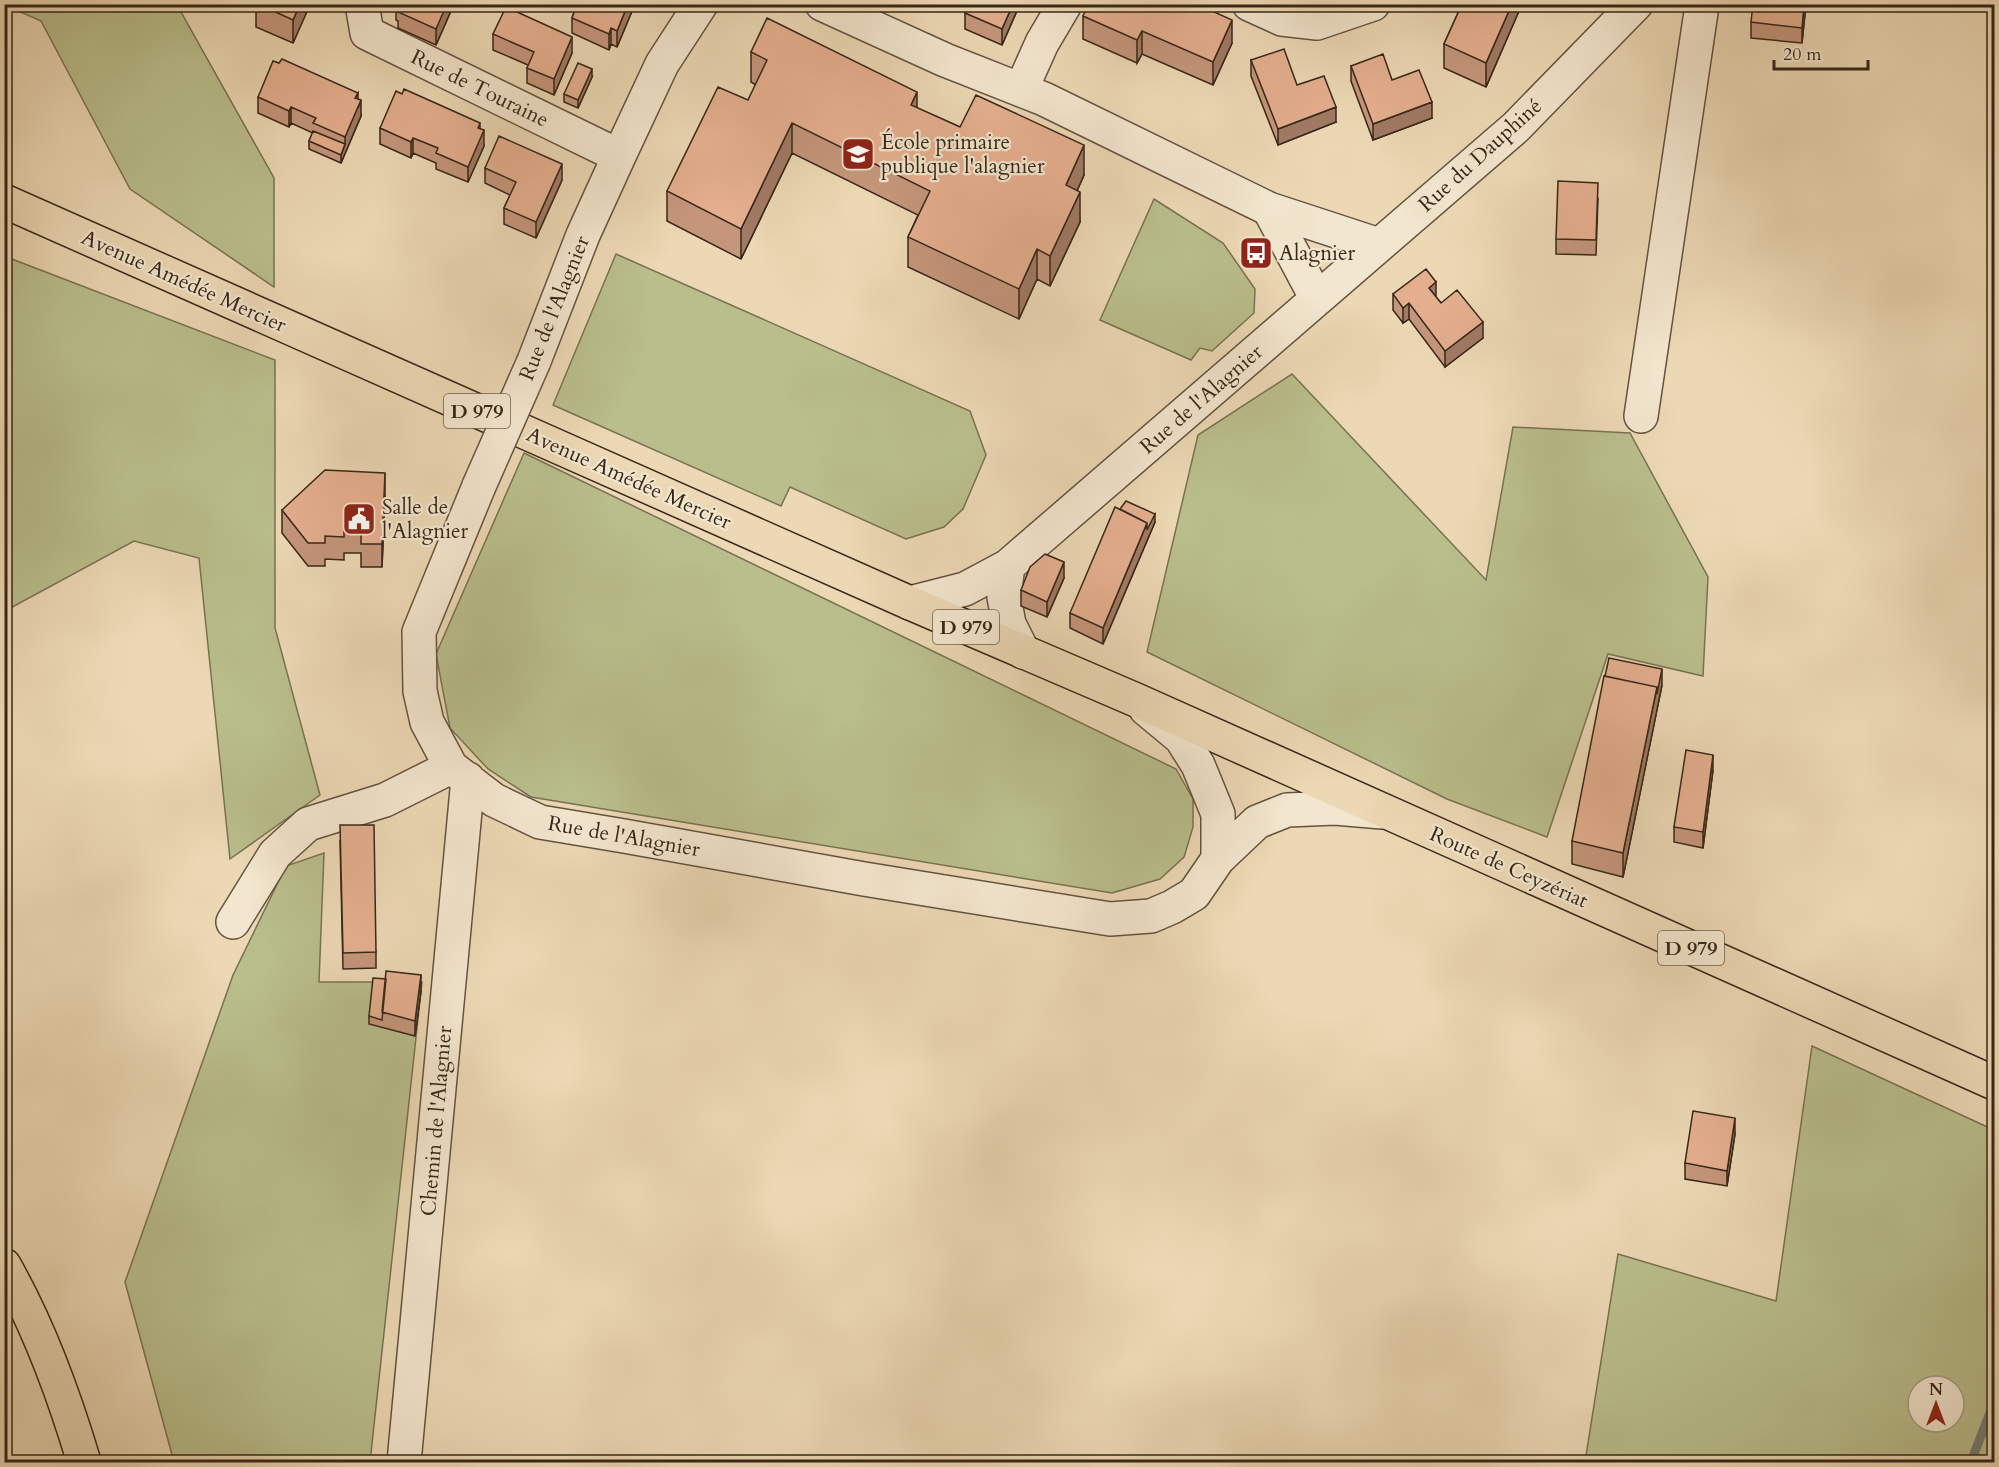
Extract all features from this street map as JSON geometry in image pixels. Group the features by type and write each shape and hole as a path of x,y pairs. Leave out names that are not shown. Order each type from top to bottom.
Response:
{"main road":[{"name":"Avenue Amédée Mercier","path":"4,201 1023,652"},
{"name":"Route de Ceyzériat","path":"1023,652 1136,700 1995,1083"},
{"path":"4,1265 17,1287 67,1404 84,1462"}],"street":[{"name":"Rue de Touraine","path":"362,4 368,33 619,156"},
{"name":"Rue de l'Alagnier","path":"701,4 662,64 583,235 534,361 478,486 419,632 420,691 427,722 460,773 494,800 540,822 864,879 1110,919 1151,916 1194,894 1218,859 1257,822 1287,810 1335,808 1387,812"},
{"path":"822,4 945,60 1021,90 1269,208 1379,245"},
{"path":"1021,90 1042,43 1065,4"},
{"path":"1249,4 1282,19 1317,23 1373,4"},
{"name":"Rue du Dauphiné","path":"1317,299 1516,126 1636,4"},
{"path":"1641,416 1701,12 1699,4"},
{"path":"1269,208 1317,299"},
{"name":"Rue de l'Alagnier","path":"910,603 965,589 1008,566 1317,299"},
{"path":"1008,566 1004,597 1009,624 1023,652"},
{"path":"1136,700 1181,738 1198,765 1218,814 1218,859"},
{"path":"233,922 275,854 308,825 460,773"},
{"name":"Chemin de l'Alagnier","path":"405,1462 460,773"}],"green space":[{"path":"5,5 177,5 274,178 274,287 130,189 41,21"},
{"path":"1154,199 1223,243 1255,289 1254,313 1212,351 1200,348 1191,360 1100,320"},
{"path":"616,254 970,411 986,455 963,509 944,527 906,539 790,487 781,506 553,405"},
{"path":"4,256 275,360 275,628 320,795 230,859 199,558 134,541 5,611"},
{"path":"1292,374 1486,580 1513,427 1630,433 1708,577 1703,676 1608,654 1547,837 1447,799 1147,652 1198,435"},
{"path":"524,453 1176,769 1193,799 1193,827 1184,857 1160,879 1112,893 531,797 488,769 450,728 436,654"},
{"path":"324,853 319,982 422,982 370,1462 174,1462 125,1282 233,975 286,866"},
{"path":"1812,1046 1994,1130 1994,1462 1585,1462 1618,1254 1776,1301"}],"building":[{"path":"258,4 300,4 293,20"},
{"path":"447,4 436,29 398,12 401,7 396,5"},
{"path":"577,4 628,4 617,31 611,28 609,34 572,18"},
{"path":"969,4 1013,4 1002,29 965,13"},
{"path":"1088,4 1170,4 1185,11 1188,4 1197,4 1232,20 1213,62 1142,31 1137,40 1083,16"},
{"path":"1462,4 1512,4 1486,63 1444,44"},
{"path":"1753,4 1804,4 1802,28 1751,22"},
{"path":"506,7 572,37 554,79 527,68 534,52 493,34"},
{"path":"767,18 917,92 911,105 960,127 976,95 1084,145 1066,185 1080,192 1050,256 1037,249 1019,289 908,237 930,191 792,123 741,229 667,191 718,87 748,100 767,60 751,52"},
{"path":"1284,49 1297,85 1324,76 1336,107 1278,129 1251,60"},
{"path":"1383,54 1392,80 1419,70 1432,102 1373,124 1351,66"},
{"path":"282,59 358,93 355,98 361,100 345,137 313,123 316,118 291,107 289,111 258,97 273,61 279,63"},
{"path":"578,63 592,69 578,100 564,94"},
{"path":"404,89 480,123 478,128 484,130 468,167 436,153 438,148 413,138 411,142 380,128 396,91 402,94"},
{"path":"313,131 345,144 341,155 309,141"},
{"path":"499,136 562,164 536,222 504,208 516,182 485,168"},
{"path":"1558,181 1598,183 1596,240 1556,239"},
{"path":"1426,269 1436,282 1429,288 1441,303 1457,290 1483,322 1445,351 1409,303 1403,308 1393,294"},
{"path":"325,470 385,473 382,544 361,544 361,530 344,529 344,537 325,536 325,543 308,543 282,510"},
{"path":"1126,501 1155,514 1147,530 1147,523 1120,509"},
{"path":"1115,507 1147,523 1103,628 1070,613"},
{"path":"1045,554 1064,562 1047,602 1021,590 1030,567"},
{"path":"1609,658 1662,669 1657,694 1657,687 1605,676"},
{"path":"1604,676 1657,687 1623,853 1572,841"},
{"path":"1686,750 1713,755 1703,832 1674,827"},
{"path":"340,825 374,825 376,952 343,953"},
{"path":"386,971 421,975 415,1021 382,1012"},
{"path":"373,978 386,979 382,1020 369,1016"},
{"path":"1693,1111 1735,1118 1727,1171 1685,1163"}],"waterway":[{"path":"1971,1462 1994,1402"}],"place":[{"name":"École primaire publique l'alagnier","path":"858,154"},
{"name":"Alagnier","path":"1256,253"},
{"name":"Salle de l'Alagnier","path":"359,519"}]}
